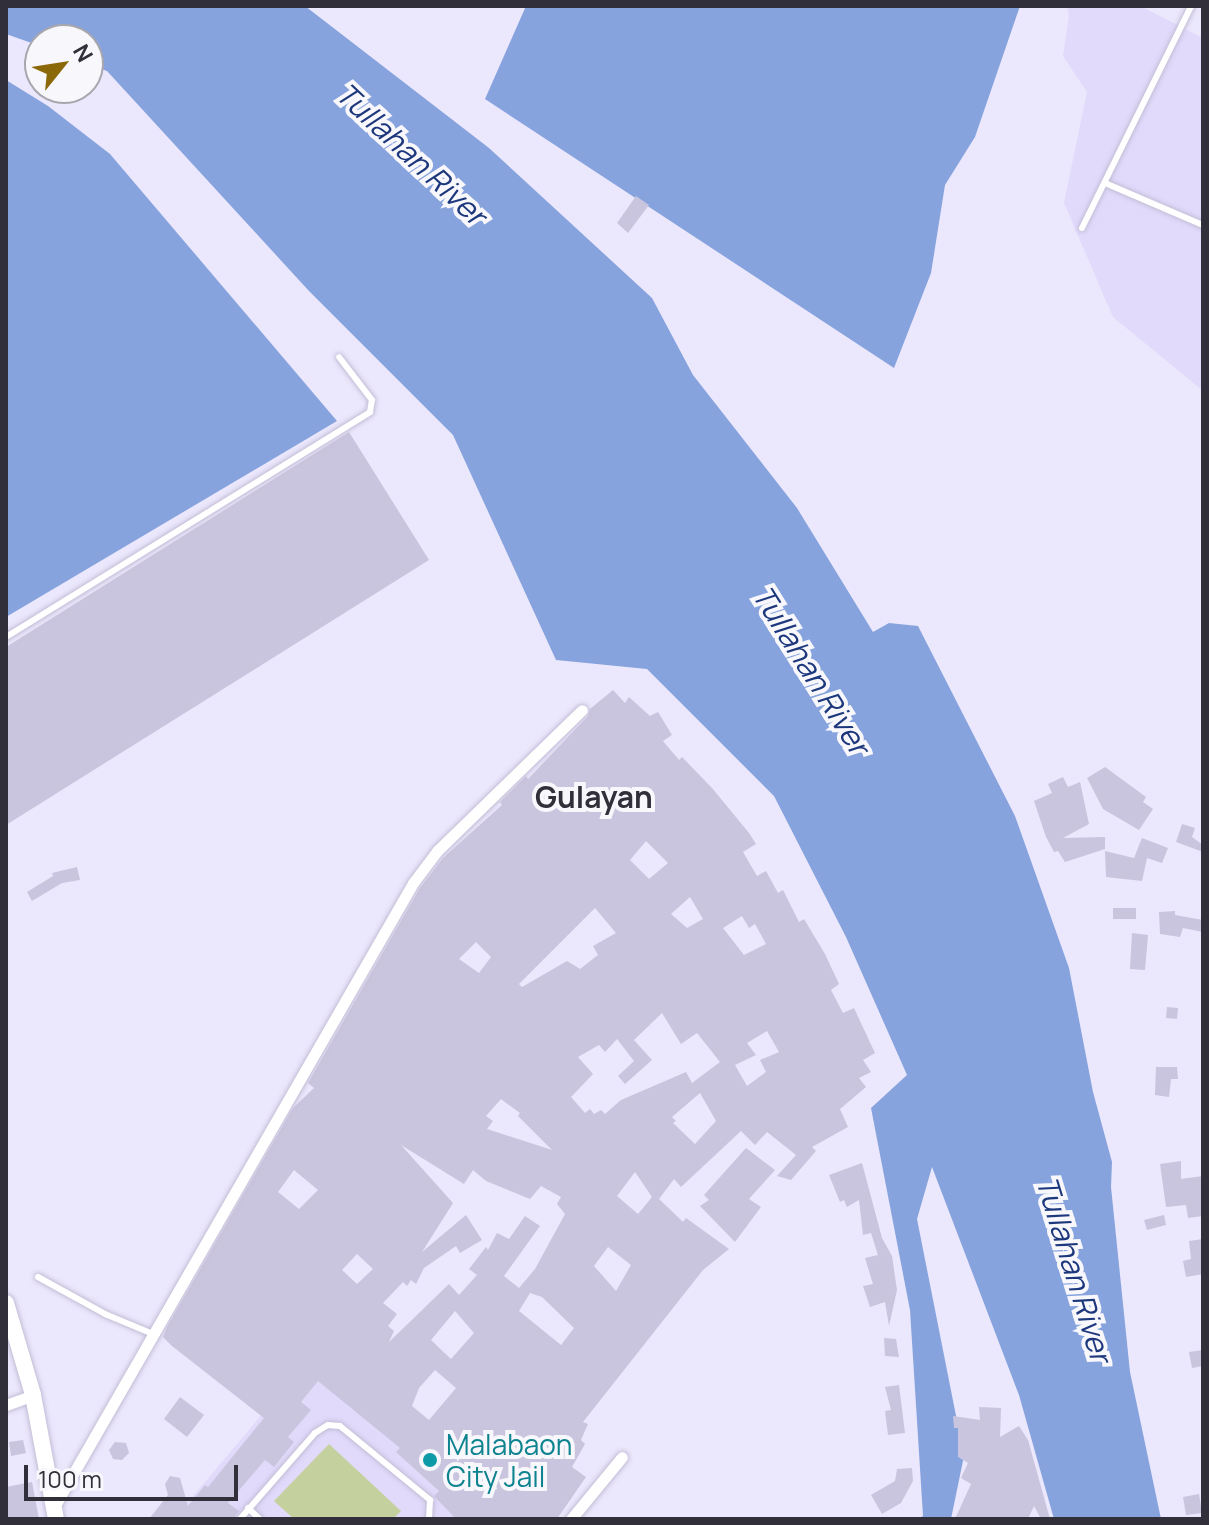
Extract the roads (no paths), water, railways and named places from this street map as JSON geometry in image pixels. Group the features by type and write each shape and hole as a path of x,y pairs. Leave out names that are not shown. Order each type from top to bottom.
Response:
{"main road":[{"path":"6,1303 33,1395 55,1513"}],"street":[{"path":"55,1513 249,1164 413,883 437,851 582,710"},
{"path":"6,1405 33,1395"},
{"path":"571,1519 622,1457"}],"lane":[{"path":"1082,228 1191,6"},
{"path":"1105,183 1203,225"},
{"path":"6,637 370,412 372,400 339,357"},
{"path":"38,1277 105,1314 156,1335"},
{"path":"240,1519 315,1433 328,1425 340,1426 430,1500 429,1519"},
{"path":"248,1508 260,1519"}],"water":[{"name":"Tullahan River","path":"6,6 305,6 489,148 652,298 693,375 797,508 873,632 889,623 918,626 1015,816 1069,968 1093,1092 1112,1162 1111,1187 1130,1372 1161,1519 1054,1519 1019,1395 932,1167 917,1219 964,1456 951,1519 918,1519 923,1516 910,1310 871,1108 907,1075 846,937 774,796 647,669 556,660 453,435 309,291 104,70 104,24 24,24 24,40 6,34"},
{"path":"526,6 1020,6 975,137 945,185 931,273 894,368 485,99"},
{"path":"6,80 24,91 24,104 45,104 110,154 337,421 6,617"}],"place":[{"name":"Malabaon City Jail","path":"430,1460"}],"district":[{"name":"Gulayan","path":"594,797"}]}
